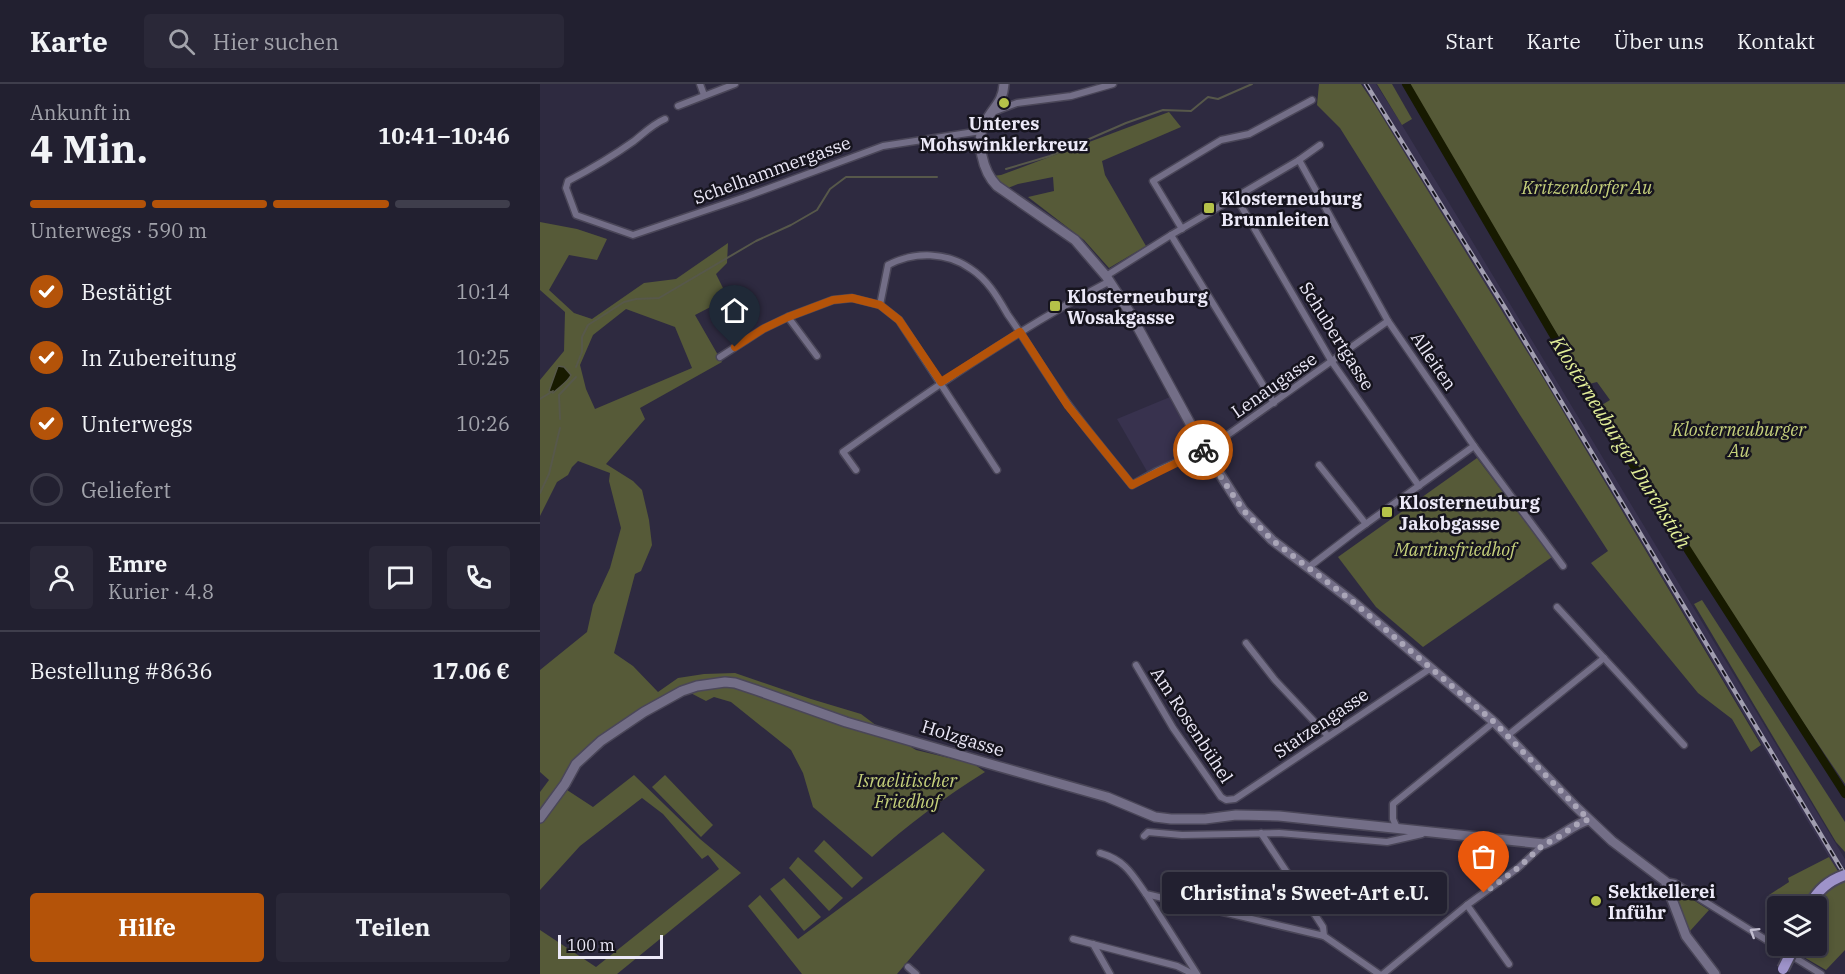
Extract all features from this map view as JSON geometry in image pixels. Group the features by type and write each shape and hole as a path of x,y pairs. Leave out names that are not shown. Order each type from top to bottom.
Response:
{"main road":[{"path":"1004,84 1003,96 981,131 984,165 989,178 997,186 1075,240 1108,279 1130,313 1204,449 1243,510 1272,540 1309,567 1494,722 1589,820 1612,841 1665,881 1686,936 1710,972"},
{"name":"Holzgasse","path":"540,818 565,784 576,764 601,741 644,712 682,691 697,686 725,682 735,683 846,722 1107,797 1155,817 1205,819 1236,814 1279,816 1544,844"},
{"path":"1544,844 1582,821 1589,820"},
{"path":"1816,896 1834,879 1845,875"},
{"path":"1783,969 1790,956"}],"street":[{"path":"700,84 704,95"},
{"path":"678,106 735,84"},
{"path":"993,112 1017,103 1071,96 1113,84"},
{"path":"1182,229 1153,182 1221,140 1250,134 1312,100"},
{"name":"Schelhammergasse","path":"664,119 596,166 568,181 566,188 576,215 633,235 883,146 981,131"},
{"path":"856,470 843,452 941,382 1108,279 1171,235 1299,160 1320,144"},
{"name":"Alleiten","path":"1299,160 1388,321 1474,446 1563,566"},
{"name":"Schubertgasse","path":"1236,197 1332,362 1419,486"},
{"path":"1171,235 1274,403"},
{"path":"880,305 888,265 912,258 938,255 960,262 980,275 990,286 1020,332"},
{"path":"720,357 763,329 833,300 852,298 880,305 899,320 997,470"},
{"path":"788,317 818,356"},
{"name":"Lenaugasse","path":"1020,332 1068,406 1132,485 1212,446 1388,321"},
{"path":"1309,567 1474,446"},
{"path":"1319,465 1366,524"},
{"path":"1557,607 1684,745"},
{"path":"1246,643 1275,680 1328,736"},
{"path":"1507,736 1604,658"},
{"name":"Am Rosenbühel","path":"1136,665 1173,728 1221,797 1226,800"},
{"name":"Statzengasse","path":"1226,800 1235,799 1431,668"},
{"path":"1397,828 1393,819 1393,804 1494,722"},
{"name":"Holzgasse","path":"1144,836 1148,832 1182,835 1279,833 1387,842 1429,832"},
{"path":"1261,833 1323,927 1324,936"},
{"path":"1146,894 1324,936 1381,974 1467,905 1518,868 1544,844"},
{"path":"1100,852 1127,866 1195,974"},
{"path":"1665,881 1675,883 1821,974"},
{"path":"1467,905 1509,964"},
{"path":"1073,939 1177,966 1195,974"},
{"path":"1093,944 1110,974"},
{"path":"908,967 916,974"}],"shaded area":[{"path":"1362,84 1376,84 1402,125 1845,859 1845,867 1837,869 1829,857 1542,376"},
{"path":"558,366 564,367 571,375 553,393 549,391"},
{"path":"1170,397 1196,445 1194,449 1148,473 1117,419"}],"green space":[{"path":"1319,84 1361,84 1375,105 1542,376 1761,745 1751,752 1732,719 1698,693 1591,563 1608,551 1340,128 1317,105"},
{"path":"1377,84 1392,84 1412,119 1402,125"},
{"path":"1406,84 1845,84 1845,784 1592,411 1610,400 1597,382 1589,384 1534,298"},
{"path":"1169,112 1181,127 1102,161 1105,175 1146,246 1109,268 1084,240 1028,197 1054,191 1053,177 1008,188 1000,185 992,176 1001,175"},
{"name":"Israelitischer Friedhof","path":"540,222 577,229 607,239 597,260 569,255 549,290 574,313 592,319 644,283 676,279 728,243 727,263 716,274 728,298 695,315 722,362 640,408 645,419 606,464 633,481 642,490 652,545 641,571 635,574 614,653 633,666 658,692 678,678 735,673 861,714 916,750 974,764 985,772 927,812 872,857 813,807 803,773 791,750 731,702 714,697 706,701 681,688 597,737 563,778 567,790 593,807 634,775 700,839 741,873 617,974 540,974 540,930 596,967 719,869 708,855 702,859 663,814 642,798 580,846 540,890 540,792 549,780 540,772 540,670 587,632 593,605 610,568 621,528 609,481 610,473 578,461 568,475 557,482 540,516 540,380 564,351 565,312 540,290","holes":["626,309 675,327 692,368 595,409 586,389 580,365 593,335"]},
{"name":"Martinsfriedhof","path":"1477,458 1552,557 1423,647 1376,607 1338,557"},
{"path":"1702,600 1845,822 1845,852 1836,842 1694,604"},
{"path":"665,775 713,825 701,837 652,787"},
{"path":"943,832 985,870 897,974 802,974 748,906 760,895 798,939"},
{"path":"824,840 863,878 852,888 814,851"},
{"path":"798,857 843,898 829,911 789,868"},
{"path":"1829,857 1845,882 1845,950 1826,970 1802,956 1827,956 1827,896 1770,896 1789,882 1788,878"},
{"path":"784,878 821,917 804,931 770,889"},
{"path":"1670,885 1709,910 1690,931"}],"waterway":[{"path":"1006,169 1050,156 1126,123 1163,110 1191,111 1208,97 1218,99 1252,84"},
{"name":"Klosterneuburger Durchstich","path":"1406,84 1593,403 1845,794"},
{"path":"576,367 582,352 582,337 588,325 624,302 659,298 756,241 791,225 817,210 830,189 846,177 937,177"},
{"path":"560,419 559,395 576,377"},
{"path":"540,399 553,391"},
{"path":"540,493 549,474 560,428"}],"railway":[{"path":"1366,84 1505,308 1845,875"}],"way so far":[{"path":"1203,450 1243,510 1272,540 1352,601 1494,722 1589,820 1582,821 1544,844 1518,868 1484,893"}],"place":[{"name":"Unteres Mohswinklerkreuz","path":"1004,103"},
{"name":"Klosterneuburg Brunnleiten","path":"1209,208"},
{"name":"Klosterneuburg Wosakgasse","path":"1055,306"},
{"name":"Klosterneuburg Jakobgasse","path":"1387,512"},
{"name":"Christina's Sweet-Art e.U.","path":"1484,893"},
{"name":"Sektkellerei Inführ","path":"1596,901"}],"route":[{"path":"735,347 763,329 788,317 833,300 852,298 880,305 899,320 941,382 1020,332 1068,406 1132,485 1203,450"}],"park label":[{"name":"Kritzendorfer Au","path":"1587,187"},
{"name":"Klosterneuburger Au","path":"1739,439"}]}
